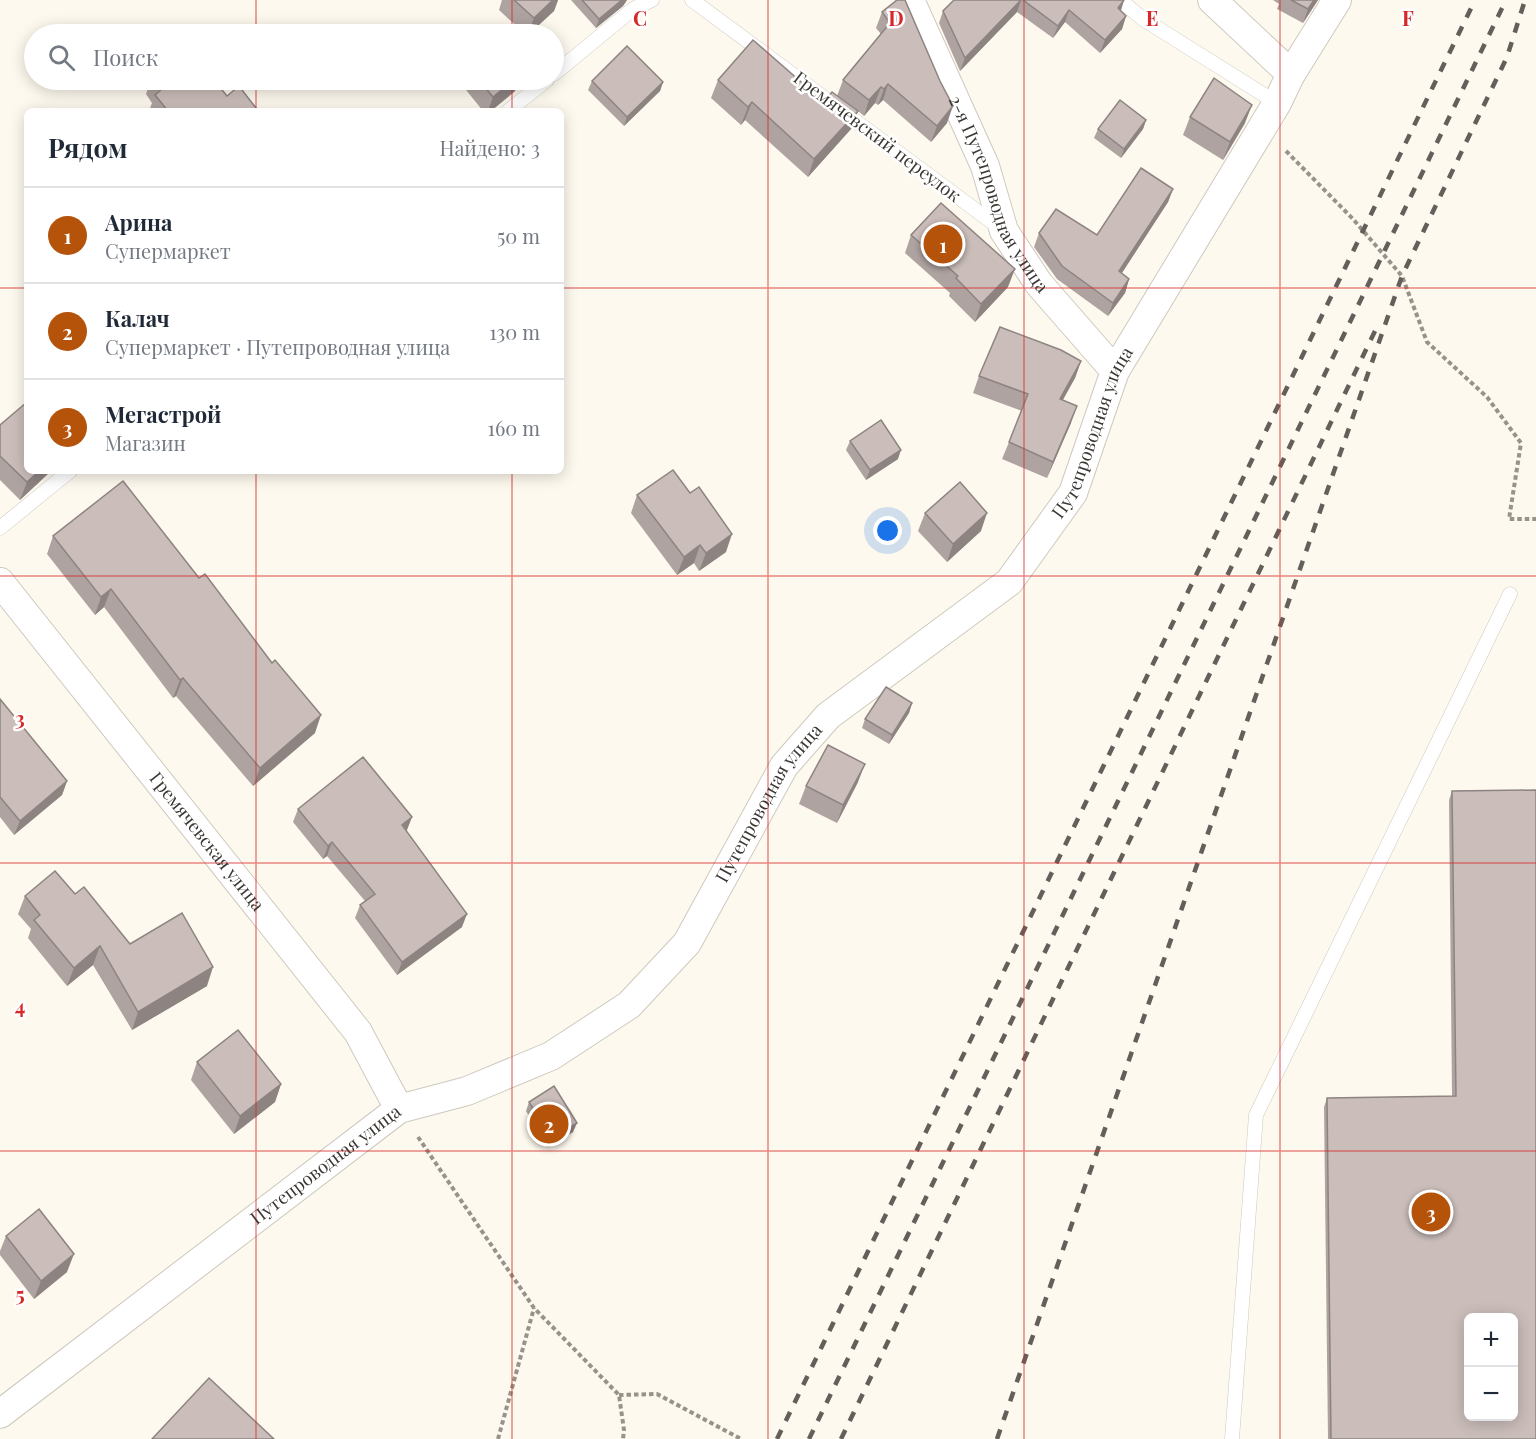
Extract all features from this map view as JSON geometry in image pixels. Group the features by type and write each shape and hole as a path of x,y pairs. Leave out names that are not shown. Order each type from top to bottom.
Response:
{"street":[{"name":"2-я Путепроводная улица","path":"910,0 985,166 1004,231 1039,284 1115,371"},
{"path":"1212,0 1291,74"},
{"name":"Путепроводная улица","path":"0,1414 399,1109 467,1091 551,1056 629,1005 687,943 784,766 828,716 1009,582 1072,493 1115,371 1337,0"},
{"name":"Гремячевская улица","path":"0,582 358,1032 399,1109"}],"lane":[{"path":"564,66 633,9 652,0"},
{"name":"Гремячевский переулок","path":"692,0 1004,231"},
{"path":"1120,0 1143,19 1277,103"},
{"path":"512,108 534,90"},
{"path":"0,528 66,474"},
{"path":"1232,1439 1256,1115 1510,594"}],"path":[{"path":"1262,128 1353,219 1402,276 1427,342 1487,397 1521,443 1509,519 1536,519"},
{"path":"399,1109 534,1308 619,1395 624,1430 623,1439"},
{"path":"498,1439 534,1308"},
{"path":"619,1395 657,1394 741,1439"}],"building":[{"path":"514,0 553,0 534,18"},
{"path":"582,0 622,0 599,19"},
{"path":"897,0 905,0 953,106 937,126 888,84 884,89 881,87 869,100 843,80 890,23 882,12"},
{"path":"954,0 1021,0 965,58 943,11"},
{"path":"1023,0 1124,0 1118,8 1126,16 1105,40 1069,10 1058,26"},
{"path":"1291,0 1314,0 1308,9"},
{"path":"753,40 824,102 832,92 858,111 814,159 752,102 748,107 718,80"},
{"path":"627,46 663,82 627,117 592,81"},
{"path":"1214,78 1252,105 1230,142 1190,117"},
{"path":"161,90 222,90 227,96 234,90 242,90 256,108 166,108 155,95"},
{"path":"487,90 502,90 493,97"},
{"path":"1120,100 1146,120 1124,149 1098,129"},
{"path":"1141,168 1173,189 1119,271 1129,279 1113,303 1062,266 1039,233 1056,209 1097,235"},
{"path":"941,203 1015,269 981,304 956,278 958,276 911,235"},
{"path":"1000,327 1061,350 1081,361 1060,399 1077,406 1053,462 1009,442 1028,394 979,376"},
{"path":"24,405 24,474 36,474 27,482 0,456 0,425"},
{"path":"881,420 901,450 870,470 850,441"},
{"path":"673,470 690,493 699,487 732,534 706,553 700,545 684,557 637,495"},
{"path":"123,481 199,578 205,574 272,663 275,660 321,715 260,768 183,678 180,680 111,589 101,597 53,536"},
{"path":"960,482 987,513 953,544 925,513"},
{"path":"886,687 912,703 892,735 865,719"},
{"path":"0,699 67,781 20,821 0,797"},
{"path":"828,745 865,764 843,805 806,786"},
{"path":"363,757 412,817 402,825 467,914 402,962 360,905 375,894 332,842 328,846 298,809"},
{"path":"1536,790 1536,1439 1331,1439 1327,1098 1456,1096 1452,791"},
{"path":"55,871 75,894 84,887 130,944 182,913 213,967 138,1012 100,946 74,968 34,920 40,915 25,896"},
{"path":"238,1030 281,1084 240,1116 197,1062"},
{"path":"554,1086 577,1123 552,1138 529,1102"},
{"path":"39,1209 74,1254 41,1281 6,1236"},
{"path":"209,1378 274,1439 152,1439"}],"railway":[{"path":"777,1439 1475,0"},
{"path":"809,1439 1506,0"},
{"path":"997,1439 1402,276 1507,57 1525,0"},
{"path":"841,1439 1375,331"}],"place":[{"name":"Арина","path":"943,244"},
{"name":"Калач","path":"549,1124"},
{"name":"Мегастрой","path":"1431,1212"}]}
